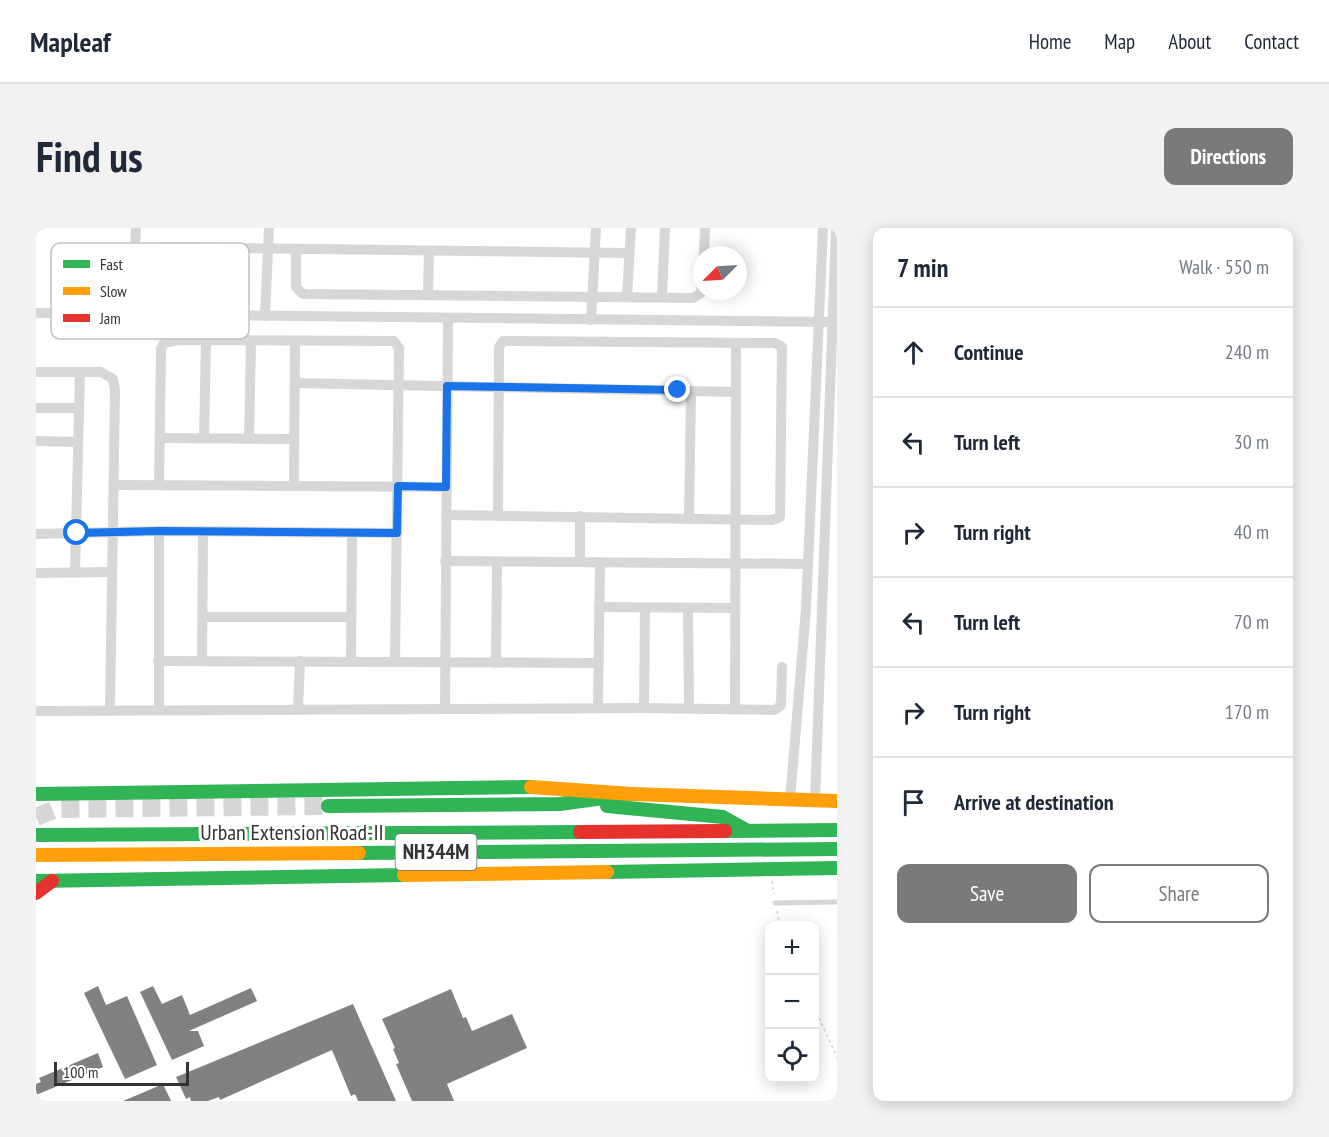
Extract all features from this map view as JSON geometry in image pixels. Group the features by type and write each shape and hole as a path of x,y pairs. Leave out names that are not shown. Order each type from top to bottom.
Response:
{"main road":[{"path":"36,794 555,787 633,794 837,801"},
{"path":"560,804 633,794"},
{"path":"328,806 560,804 627,807 723,817 747,831"},
{"name":"Urban Extension Road-II","path":"36,836 837,830"},
{"name":"Urban Extension Road-II","path":"36,855 837,849"},
{"path":"36,881 837,868"},
{"path":"36,893 52,881"}],"street":[{"path":"135,243 136,228"},
{"path":"265,316 269,228"},
{"path":"591,320 596,228"},
{"path":"627,297 631,228"},
{"path":"662,297 665,228"},
{"path":"704,246 705,228"},
{"path":"790,800 808,564 817,322 823,228"},
{"path":"815,801 837,228"},
{"path":"249,248 629,253"},
{"path":"296,249 296,287 303,294 693,296"},
{"path":"428,294 429,251"},
{"path":"36,313 51,313"},
{"path":"249,316 832,322"},
{"path":"446,709 448,318"},
{"path":"159,485 161,349 164,343 171,340 393,341 399,348 395,662"},
{"path":"204,438 206,341"},
{"path":"249,438 251,341"},
{"path":"294,486 295,341"},
{"path":"446,515 498,516 689,517 776,519 782,514 783,497 782,347 775,343 503,341 499,347 498,516"},
{"path":"735,709 736,344"},
{"path":"36,372 101,372 113,379 115,390 110,710"},
{"path":"75,572 80,372"},
{"path":"295,383 736,392"},
{"path":"689,517 691,391"},
{"path":"36,408 79,408"},
{"path":"160,438 294,439"},
{"path":"36,441 78,442"},
{"path":"114,485 446,487"},
{"path":"579,562 580,516"},
{"path":"36,534 159,531 397,533"},
{"path":"159,531 159,709"},
{"path":"202,661 203,531"},
{"path":"351,662 352,533"},
{"path":"446,561 808,564"},
{"path":"496,663 497,562"},
{"path":"598,708 600,562"},
{"path":"36,573 112,572"},
{"path":"599,607 735,608"},
{"path":"644,708 645,608"},
{"path":"688,608 689,708"},
{"path":"203,617 351,617"},
{"path":"158,661 599,663"},
{"path":"297,709 300,662"},
{"path":"36,711 778,709 781,705 782,668"}],"lane":[{"path":"775,903 837,902"}],"path":[{"path":"819,1018 837,1057"}],"building":[{"path":"98,986 106,1005 127,996 157,1065 125,1079 84,993"},
{"path":"153,986 162,1004 182,995 190,1015 251,988 257,1001 189,1031 198,1031 204,1046 172,1060 140,992"},
{"path":"451,989 463,1018 466,1017 472,1031 512,1014 527,1048 447,1084 454,1101 412,1101 396,1064 399,1063 393,1049 395,1048 382,1019"},
{"path":"353,1004 396,1101 358,1101 355,1094 351,1096 332,1050 220,1100 219,1097 208,1101 191,1101 190,1097 186,1099 176,1077"},
{"path":"98,1053 103,1067 36,1095 36,1084 41,1082 39,1078"},
{"path":"163,1084 171,1101 123,1101 142,1093"}],"tunnel":[{"path":"36,817 56,809 328,806"}],"traffic: fast":[{"path":"36,794 531,787"},
{"path":"328,806 560,804 632,794"},
{"path":"607,806 723,817 746,830"},
{"path":"725,831 837,830"},
{"path":"36,835 580,832"},
{"path":"359,853 837,849"},
{"path":"607,872 837,868"},
{"path":"36,881 404,875"}],"traffic: slow":[{"path":"531,787 632,794 837,801"},
{"path":"36,855 359,853"},
{"path":"404,875 607,872"}],"traffic: jam":[{"path":"580,832 725,831"},
{"path":"36,893 52,881"}],"route":[{"path":"77,533 159,531 397,533 398,486 446,487 447,386 678,390"}]}
